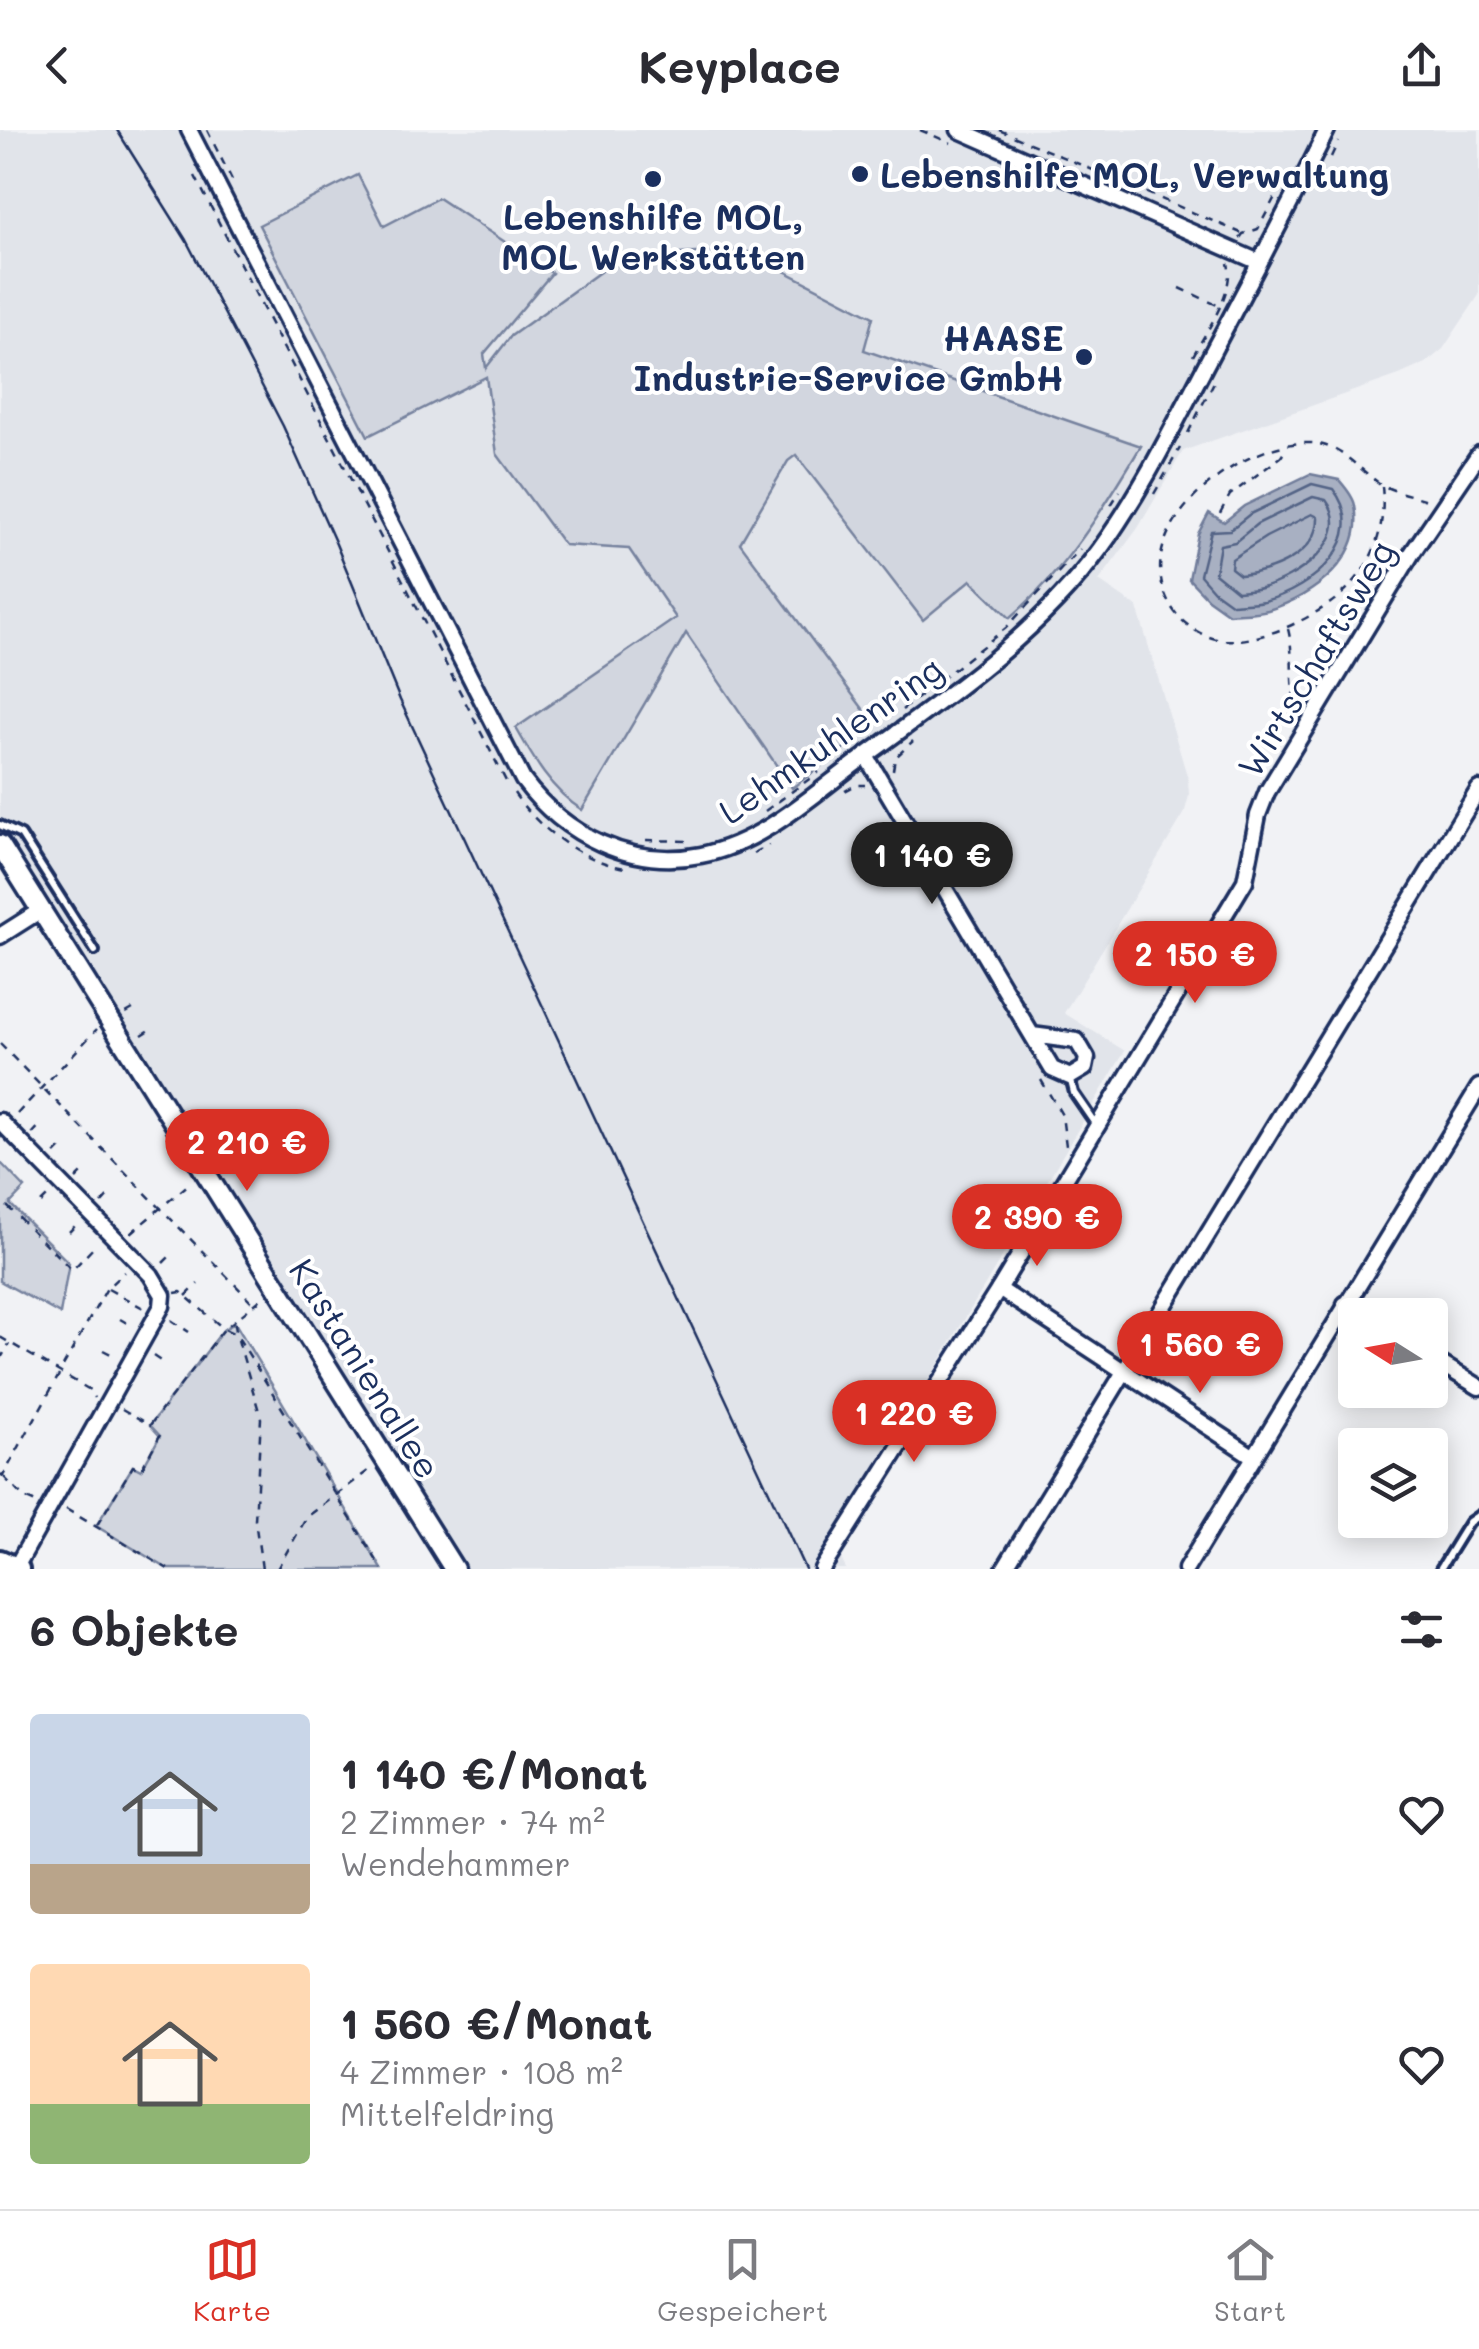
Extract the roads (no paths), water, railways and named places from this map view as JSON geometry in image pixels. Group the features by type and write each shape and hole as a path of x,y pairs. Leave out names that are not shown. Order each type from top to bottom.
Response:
{"main road":[{"path":"0,1561 16,1569"}],"street":[{"name":"Lehmkuhlenring","path":"189,130 512,762 534,796 582,835 618,851 658,858 698,856 758,834 1005,650 1045,612 1097,553 1159,454 1327,130"},
{"path":"958,130 1259,262"},
{"name":"Wirtschaftsweg","path":"822,1569 999,1289 1245,882 1258,815 1267,792 1412,553 1479,454"},
{"path":"866,756 1032,1036 1052,1069 1070,1076 1084,1068 1087,1058 1076,1041 1032,1036"},
{"path":"1004,1569 1479,789"},
{"name":"Kastanienallee","path":"0,845 454,1569"},
{"path":"0,936 41,910"},
{"path":"1349,1298 1479,1088"},
{"path":"2,1123 158,1284 164,1295 16,1569"},
{"path":"999,1289 1254,1457"},
{"path":"1186,1569 1338,1316"},
{"path":"1448,1367 1479,1387"}],"lane":[{"path":"0,825 21,835 96,952"},
{"path":"1070,1076 1074,1093 1096,1126"},
{"path":"1440,1569 1469,1522 1479,1515"}],"water":[{"path":"1310,474 1339,480 1353,499 1356,525 1344,558 1332,573 1302,596 1263,611 1229,614 1189,579 1198,534 1209,513 1224,522 1244,506"}],"tram line":[{"path":"117,130 186,240 283,426 400,700 805,1569"}],"place":[{"name":"Lebenshilfe MOL, Verwaltung","path":"860,174"},
{"name":"Lebenshilfe MOL, MOL Werkstätten","path":"653,179"},
{"name":"HAASE Industrie-Service GmbH","path":"1084,357"}]}
